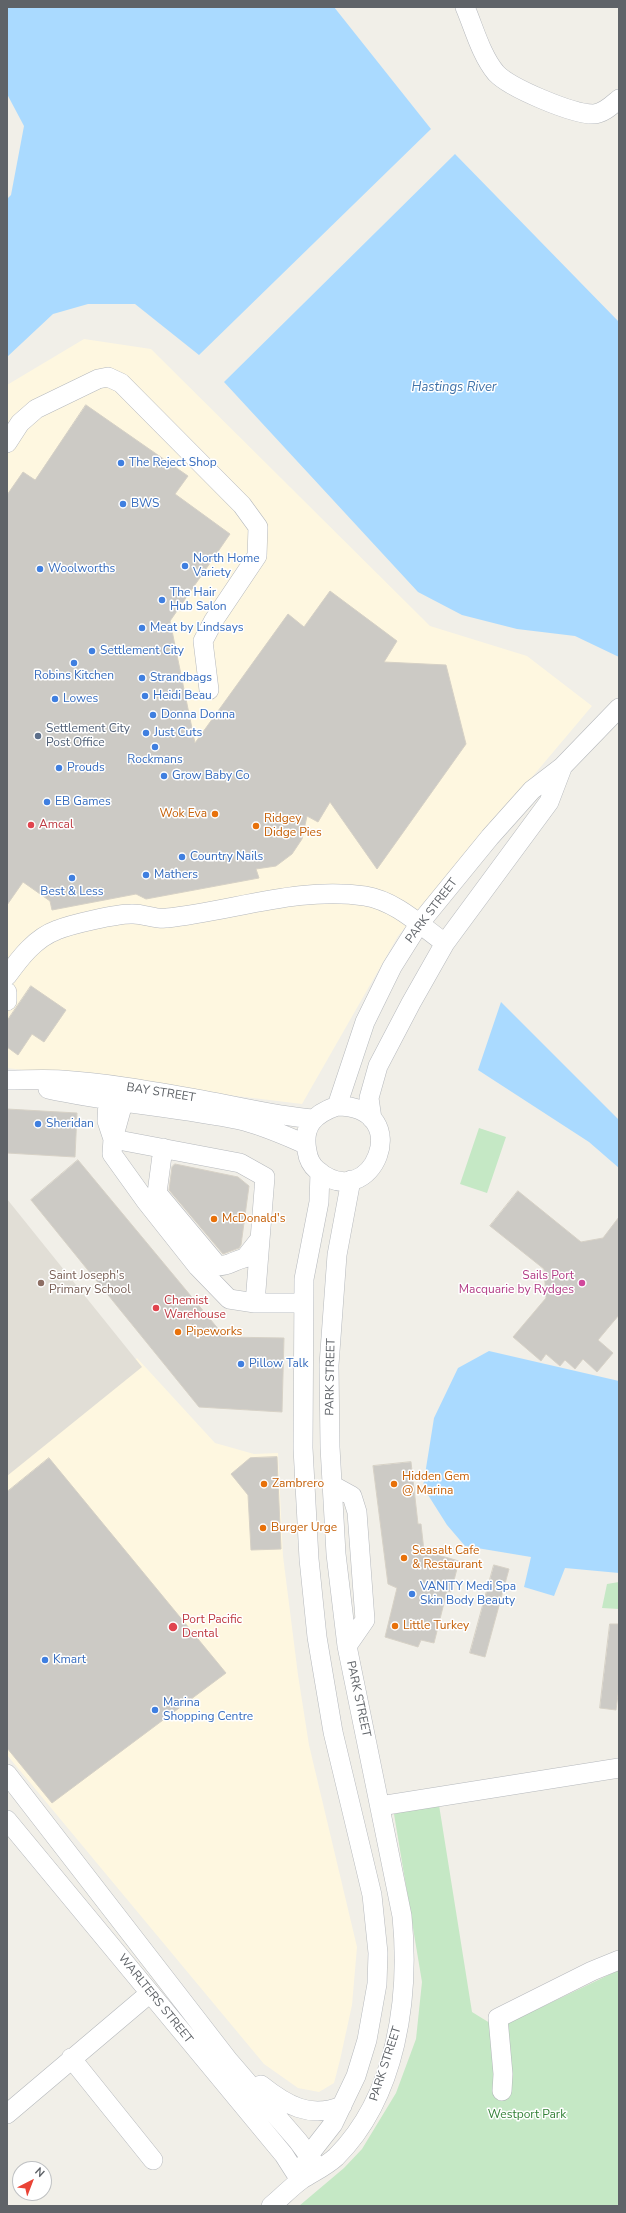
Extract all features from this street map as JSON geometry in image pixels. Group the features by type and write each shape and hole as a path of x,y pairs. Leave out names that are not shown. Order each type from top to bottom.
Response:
{"street":[{"path":"465,7 486,58 496,73 510,84 570,110 594,114 605,110 619,99"},
{"path":"7,443 20,423 36,409 98,379 114,379 122,383 242,505 258,527 258,556 214,620 203,641 209,690"},
{"name":"PARK STREET","path":"337,1106 364,1022 392,967 419,924 490,837 532,790 562,767 619,708"},
{"name":"PARK STREET","path":"372,1119 369,1098 378,1066 445,944 549,802 562,767"},
{"path":"7,976 27,951 40,939 57,930 132,914 166,919 321,893 366,896 380,901 409,917 445,944"},
{"path":"7,992 7,1001"},
{"name":"BAY STREET","path":"7,1080 115,1101 240,1120 275,1131 305,1144"},
{"name":"BAY STREET","path":"7,1080 62,1080 94,1084 196,1099 271,1115 314,1119"},
{"path":"115,1101 112,1154 145,1200 198,1267 229,1299 255,1303 303,1303"},
{"path":"337,1106 350,1106 362,1110 372,1119 379,1130 381,1142 379,1155 373,1166 364,1175 351,1180 337,1181 320,1172 308,1157 305,1144 306,1130 314,1119 324,1110 337,1106"},
{"path":"113,1139 240,1163 265,1177 255,1303"},
{"path":"163,1148 157,1193 218,1266 228,1266 238,1259 245,1258 260,1239"},
{"name":"PARK STREET","path":"271,2206 300,2180 314,2163 342,2106 356,2076 367,2040 378,1984 378,1953 372,1895 333,1732 313,1606 303,1448 303,1303 304,1279 319,1202 320,1172"},
{"name":"PARK STREET","path":"314,2163 342,2150 370,2109 382,2082 398,2030 404,1996 405,1945 400,1902 347,1646 336,1554 332,1485 329,1365 332,1305 341,1227 351,1180"},
{"path":"380,1806 619,1768"},
{"name":"WARLTERS STREET","path":"7,1774 230,2061 295,2138 314,2163"},
{"name":"WARLTERS STREET","path":"7,1820 284,2155 300,2180"},
{"path":"502,2091 503,2074 498,2018 592,1971 619,1960"},
{"path":"7,2114 71,2058 150,1993"},
{"path":"71,2058 153,2160"},
{"name":"WARLTERS STREET","path":"230,2061 279,2099 310,2112 332,2110 342,2106"}],"shaded area":[{"path":"84,339 151,349 430,626 527,656 592,706 398,936 302,1104 7,1068 7,385"},
{"name":"Saint Joseph's Primary School","path":"7,1199 142,1367 7,1476"},
{"name":"Marina Shopping Centre","path":"137,1358 215,1443 254,1454 278,1453 283,1556 298,1675 309,1745 357,1947 352,2005 334,2083 319,2092 298,2088 264,2064 7,1755 7,1469"}],"green space":[{"path":"479,1128 506,1137 487,1193 460,1184"},
{"path":"619,1582 619,1609 602,1608 607,1584"},
{"name":"Westport Park","path":"439,1805 472,2012 498,2028 619,1970 619,2206 299,2206 344,2168 362,2149 396,2093 416,2039 422,1982 394,1814 415,1808"}],"water":[{"path":"7,7 334,7 431,129 199,355 135,304 88,304 53,314 7,357 7,199 11,195 24,126 7,94"},
{"name":"Hastings River","path":"455,154 619,322 619,657 575,636 517,629 462,615 418,592 224,382"},
{"path":"501,1002 619,1120 619,1168 589,1142 478,1070"},
{"path":"489,1351 619,1381 619,1573 565,1568 554,1596 524,1587 531,1557 465,1546 447,1525 423,1487 434,1418 458,1368"}],"building":[{"name":"Settlement City","path":"86,405 188,476 175,494 230,534 170,621 195,743 288,614 304,627 330,591 397,641 384,662 446,665 466,744 377,869 330,802 318,822 307,816 302,839 292,854 276,866 256,869 259,878 146,899 136,894 52,910 50,901 23,882 7,905 7,495 23,472 35,480"},
{"path":"31,986 66,1010 44,1042 32,1034 18,1055 7,1047 7,1021"},
{"path":"7,1109 77,1113 75,1157 7,1153"},
{"path":"78,1160 225,1337 284,1338 282,1412 199,1407 31,1200"},
{"name":"McDonald's","path":"175,1164 238,1177 249,1186 241,1245 239,1248 223,1254 169,1190 172,1167"},
{"name":"Sails Port Macquarie by Rydges","path":"518,1191 581,1242 603,1238 619,1217 619,1315 598,1340 613,1353 597,1372 583,1359 575,1369 565,1360 560,1366 546,1354 541,1361 513,1337 546,1298 544,1269 490,1226"},
{"path":"277,1457 281,1549 251,1550 248,1495 231,1474 250,1458"},
{"path":"49,1458 226,1673 52,1803 7,1748 7,1492"},
{"path":"411,1462 418,1524 421,1524 424,1551 459,1561 451,1592 447,1591 434,1643 421,1640 418,1647 385,1637 397,1588 388,1584 373,1466"},
{"path":"494,1565 509,1569 485,1657 470,1653"},
{"path":"610,1624 619,1624 619,1687 616,1710 600,1708"}],"place":[{"name":"The Reject Shop","path":"121,463"},
{"name":"BWS","path":"123,504"},
{"name":"North Home Variety","path":"185,566"},
{"name":"Woolworths","path":"40,569"},
{"name":"The Hair Hub Salon","path":"162,600"},
{"name":"Meat by Lindsays","path":"142,628"},
{"name":"Settlement City","path":"92,651"},
{"name":"Robins Kitchen","path":"74,663"},
{"name":"Strandbags","path":"142,678"},
{"name":"Heidi Beau","path":"145,696"},
{"name":"Lowes","path":"55,699"},
{"name":"Donna Donna","path":"153,715"},
{"name":"Just Cuts","path":"146,733"},
{"name":"Settlement City Post Office","path":"38,736"},
{"name":"Rockmans","path":"155,747"},
{"name":"Prouds","path":"59,768"},
{"name":"Grow Baby Co","path":"164,776"},
{"name":"EB Games","path":"47,802"},
{"name":"Wok Eva","path":"215,814"},
{"name":"Amcal","path":"31,825"},
{"name":"Ridgey Didge Pies","path":"256,826"},
{"name":"Country Nails","path":"182,857"},
{"name":"Mathers","path":"146,875"},
{"name":"Best & Less","path":"72,878"},
{"name":"Sheridan","path":"38,1124"},
{"name":"McDonald's","path":"214,1219"},
{"name":"Saint Joseph's Primary School","path":"41,1283"},
{"name":"Sails Port Macquarie by Rydges","path":"582,1283"},
{"name":"Chemist Warehouse","path":"156,1308"},
{"name":"Pipeworks","path":"178,1332"},
{"name":"Pillow Talk","path":"241,1364"},
{"name":"Zambrero","path":"264,1484"},
{"name":"Hidden Gem @ Marina","path":"394,1484"},
{"name":"Burger Urge","path":"263,1528"},
{"name":"Seasalt Cafe & Restaurant","path":"404,1558"},
{"name":"VANITY Medi Spa Skin Body Beauty","path":"412,1594"},
{"name":"Little Turkey","path":"395,1626"},
{"name":"Port Pacific Dental","path":"173,1627"},
{"name":"Kmart","path":"45,1660"},
{"name":"Marina Shopping Centre","path":"155,1710"}]}
